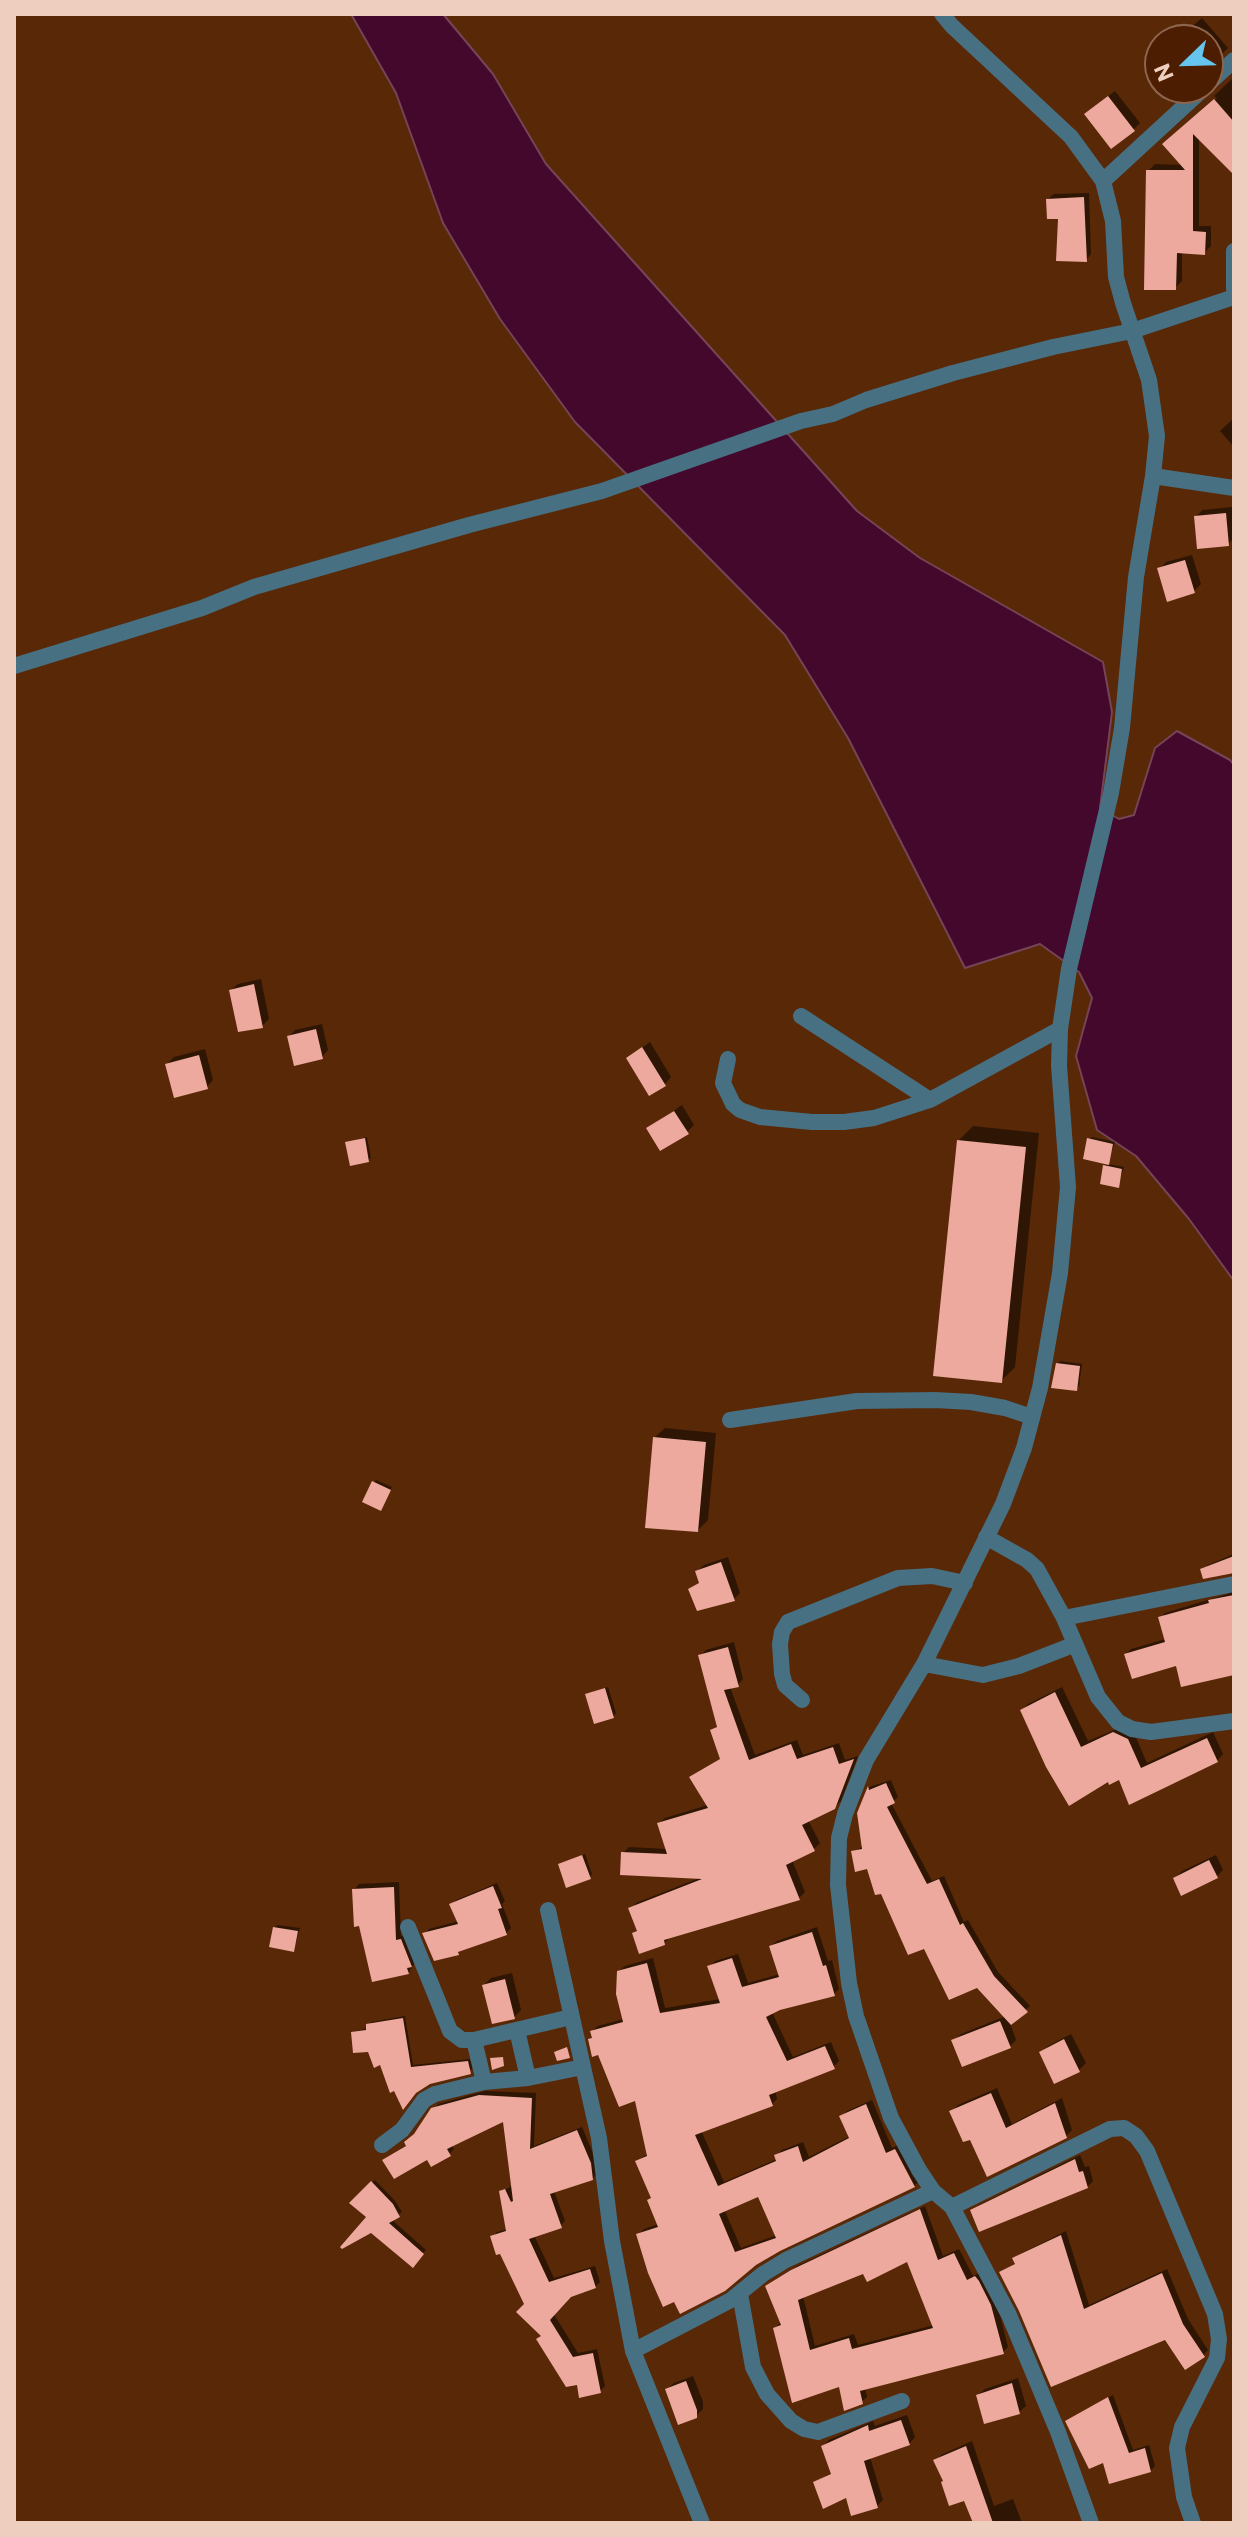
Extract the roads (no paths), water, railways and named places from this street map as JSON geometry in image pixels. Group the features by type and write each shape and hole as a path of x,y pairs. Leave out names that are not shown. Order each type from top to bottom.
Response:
{"street":[{"path":"942,14 1071,137 1103,181 1113,221 1116,277 1149,380 1157,436 1136,577 1122,728 1111,793 1069,969 1060,1029 1059,1066 1068,1187 1053,1319 1032,1417 1024,1448 965,1583 924,1664 866,1760 845,1814 837,1864 849,1983 867,2054 891,2118 933,2191 952,2207 1009,2315 1058,2432 1091,2523"},
{"path":"1103,181 1186,104"},
{"path":"1234,251 1234,289"},
{"path":"14,666 202,608 254,587 469,525 602,491 801,421 833,414 866,400 953,373 1053,347 1132,331 1234,297"},
{"path":"1153,476 1234,488"},
{"path":"801,1016 930,1100"},
{"path":"728,1059 724,1073 727,1094 740,1110 760,1117 844,1122 874,1118 930,1100 1060,1029"},
{"path":"730,1420 857,1401 935,1400 983,1404 1032,1417"},
{"path":"986,1537 1037,1569 1064,1618 1073,1645 1108,1711 1118,1722 1132,1729 1151,1732 1234,1721"},
{"path":"802,1700 785,1685 782,1674 780,1644 788,1622 898,1578 932,1576 965,1583"},
{"path":"1064,1618 1234,1584"},
{"path":"924,1664 983,1675 1019,1666 1073,1645"},
{"path":"548,1910 599,2138 617,2271 633,2351 702,2523"},
{"path":"408,1927 432,1980 450,2031 462,2040 474,2040 571,2017"},
{"path":"517,2030 528,2078"},
{"path":"474,2040 484,2082"},
{"path":"382,2145 402,2130 424,2100 455,2088 583,2067"},
{"path":"952,2207 1110,2129 1124,2128 1136,2136 1147,2151 1215,2314 1219,2339 1217,2358 1182,2427 1177,2448 1181,2484 1193,2523"},
{"path":"633,2351 740,2294 763,2274 786,2260 933,2191"},
{"path":"740,2294 753,2367 767,2394 791,2421 804,2429 818,2432 902,2401"}]}
